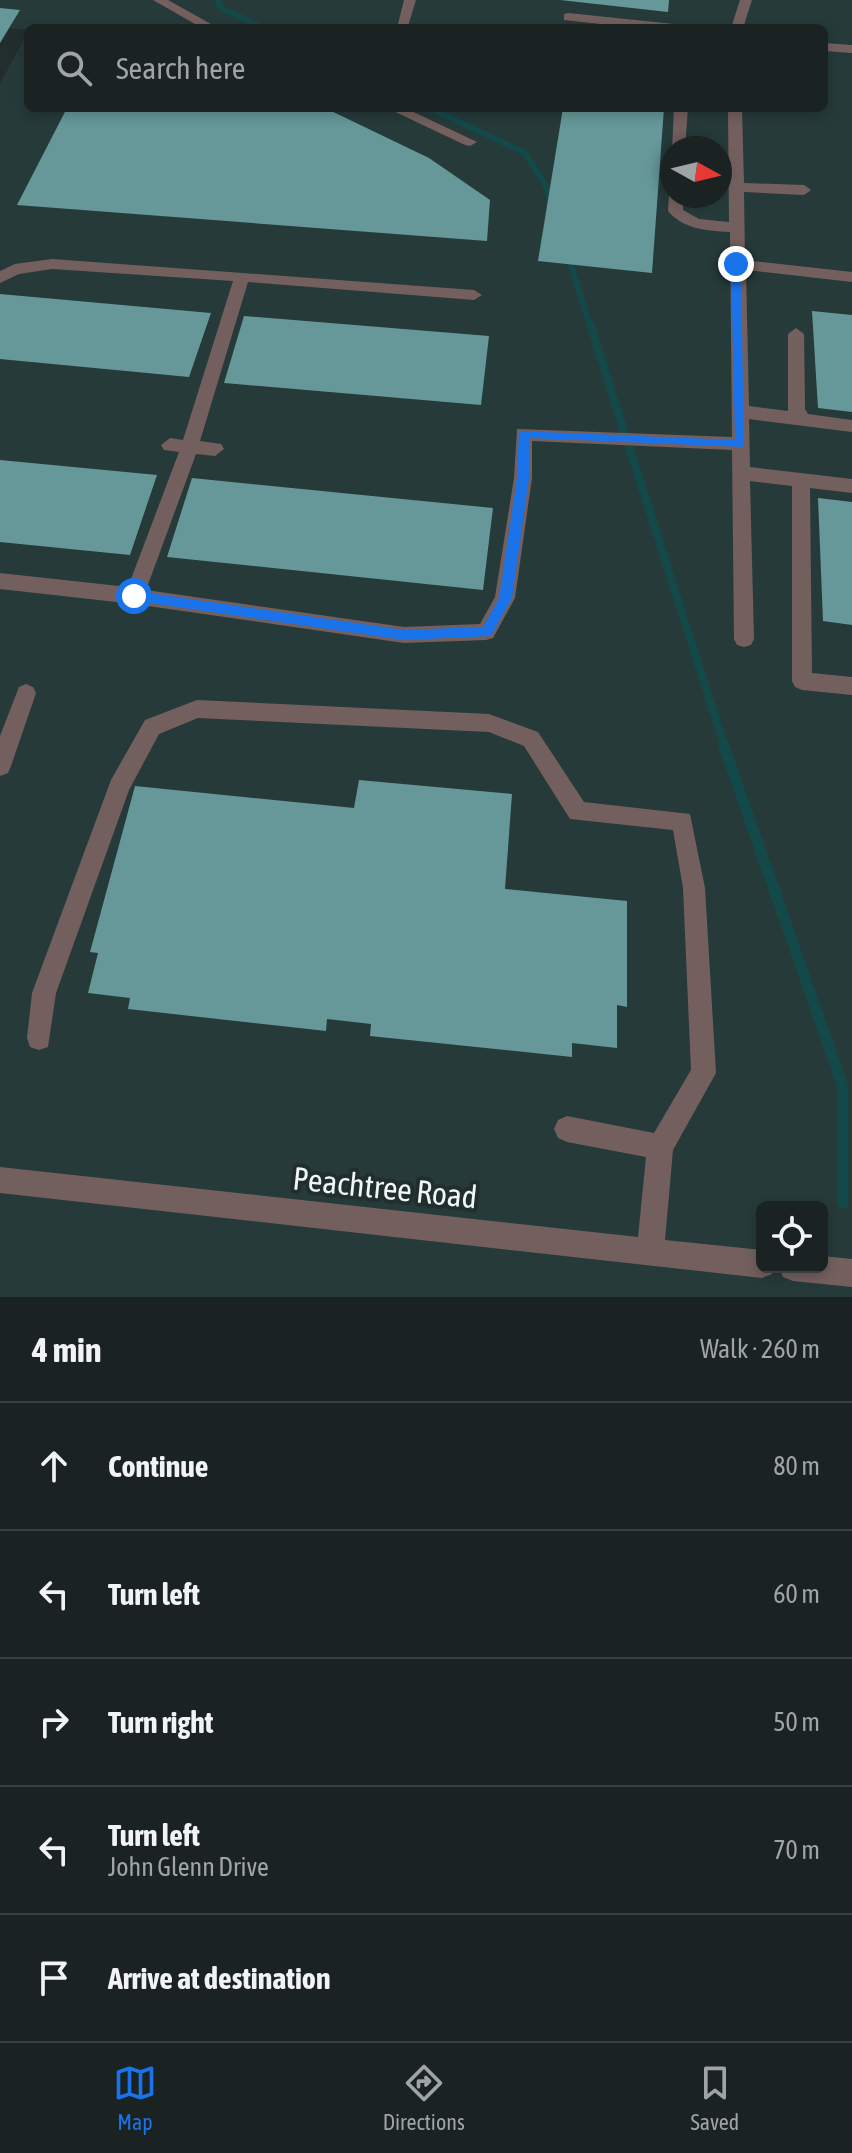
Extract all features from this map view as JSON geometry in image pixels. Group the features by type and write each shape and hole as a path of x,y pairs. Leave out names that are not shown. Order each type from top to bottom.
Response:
{"street":[{"path":"159,0 204,24"},
{"path":"403,24 410,0"},
{"path":"738,24 746,0"},
{"path":"568,17 635,24"},
{"path":"828,44 852,49"},
{"path":"403,112 470,142"},
{"path":"679,136 681,112"},
{"path":"735,112 744,639"},
{"path":"735,187 804,190"},
{"path":"675,208 682,218 700,224 736,227"},
{"path":"0,278 15,269 52,264 474,295"},
{"path":"736,264 852,277"},
{"path":"134,596 208,406 242,276"},
{"path":"796,334 796,410 802,419"},
{"path":"181,403 208,406"},
{"path":"740,411 852,426"},
{"path":"0,581 134,596 404,635 486,632 505,598 523,478 523,434 740,444"},
{"path":"170,445 215,449"},
{"path":"741,473 852,486"},
{"path":"801,480 802,681 852,686"},
{"path":"0,766 26,693"},
{"path":"39,1038 44,993 119,787 152,727 197,709 489,723 531,739 578,812 682,821 694,888 704,1073 660,1147 650,1251"},
{"path":"567,1129 660,1147"},
{"name":"Peachtree Road","path":"0,1180 756,1263"},
{"path":"828,1271 852,1273"}],"shaded area":[{"path":"0,0 852,0 852,1297 0,1297 0,84 24,39 24,112 828,112 828,24 24,24 24,30 0,27"}],"building":[{"path":"560,0 669,0 668,12"},
{"path":"0,8 20,10 0,43"},
{"path":"65,112 333,112 429,158 490,200 487,241 17,205"},
{"path":"562,112 664,112 652,273 538,261"},
{"path":"0,294 211,313 189,377 0,359"},
{"path":"812,311 852,315 852,412 818,408"},
{"path":"244,316 489,336 481,405 224,383"},
{"path":"0,460 157,475 130,555 0,542"},
{"path":"192,478 493,508 483,590 167,557"},
{"path":"818,498 852,502 852,625 823,621"},
{"path":"359,780 512,794 505,889 627,901 627,1007 617,1005 617,1048 572,1043 572,1057 370,1036 371,1024 327,1019 326,1031 128,1009 130,998 88,993 98,953 90,952 135,786 354,808"}],"waterway":[{"path":"218,0 221,8 255,24"},
{"path":"438,112 525,153 545,184 552,206"},
{"path":"568,255 590,326"},
{"path":"590,324 725,748"},
{"path":"724,746 843,1087 843,1203"}],"route":[{"path":"134,596 404,635 486,632 505,598 523,478 523,434 740,444 736,264"}]}
